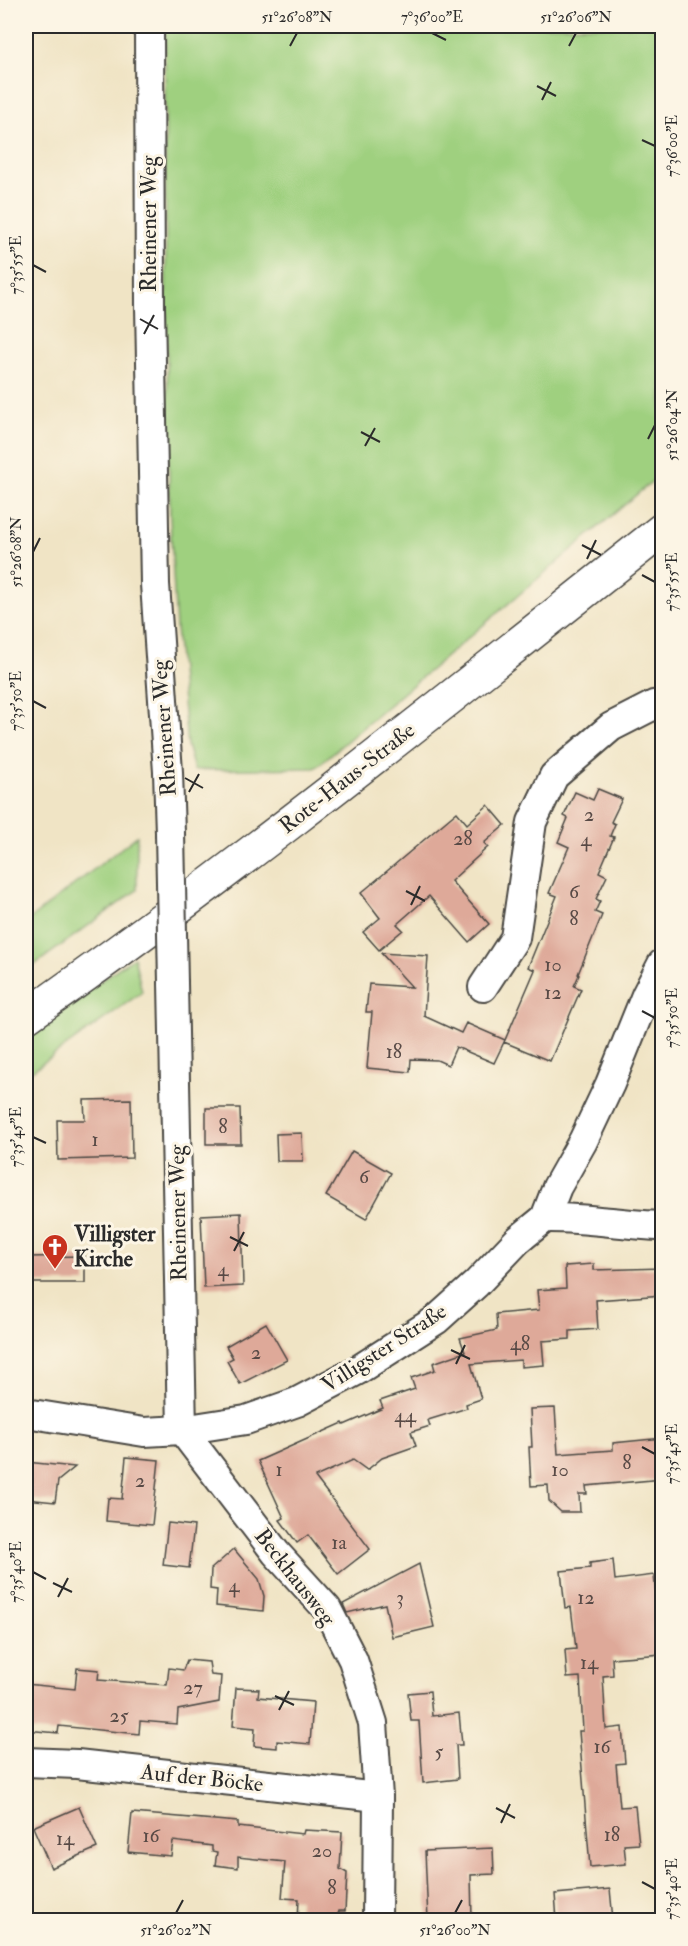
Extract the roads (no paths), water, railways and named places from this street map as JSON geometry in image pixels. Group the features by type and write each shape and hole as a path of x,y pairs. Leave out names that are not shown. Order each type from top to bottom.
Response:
{"main road":[{"name":"Rote-Haus-Straße","path":"26,1017 126,947 339,785 663,530"}],"street":[{"name":"Rheinener Weg","path":"149,26 154,584 168,772 182,1430"},
{"path":"483,987 515,938 532,822 554,777 611,727 654,705 663,704"},
{"name":"Villigster Straße","path":"26,1413 144,1432 182,1430 246,1420 297,1402 358,1370 436,1320 476,1284 518,1240 545,1218 557,1187 583,1141 610,1084 646,995 663,964"},
{"path":"545,1218 573,1217 631,1225 663,1226"},
{"name":"Beckhausweg","path":"182,1430 276,1553 327,1609 353,1660 373,1723 378,1797 377,1920"},
{"name":"Auf der Böcke","path":"26,1762 76,1764 378,1797"}],"place":[{"name":"Villigster Kirche","path":"55,1270"}]}
